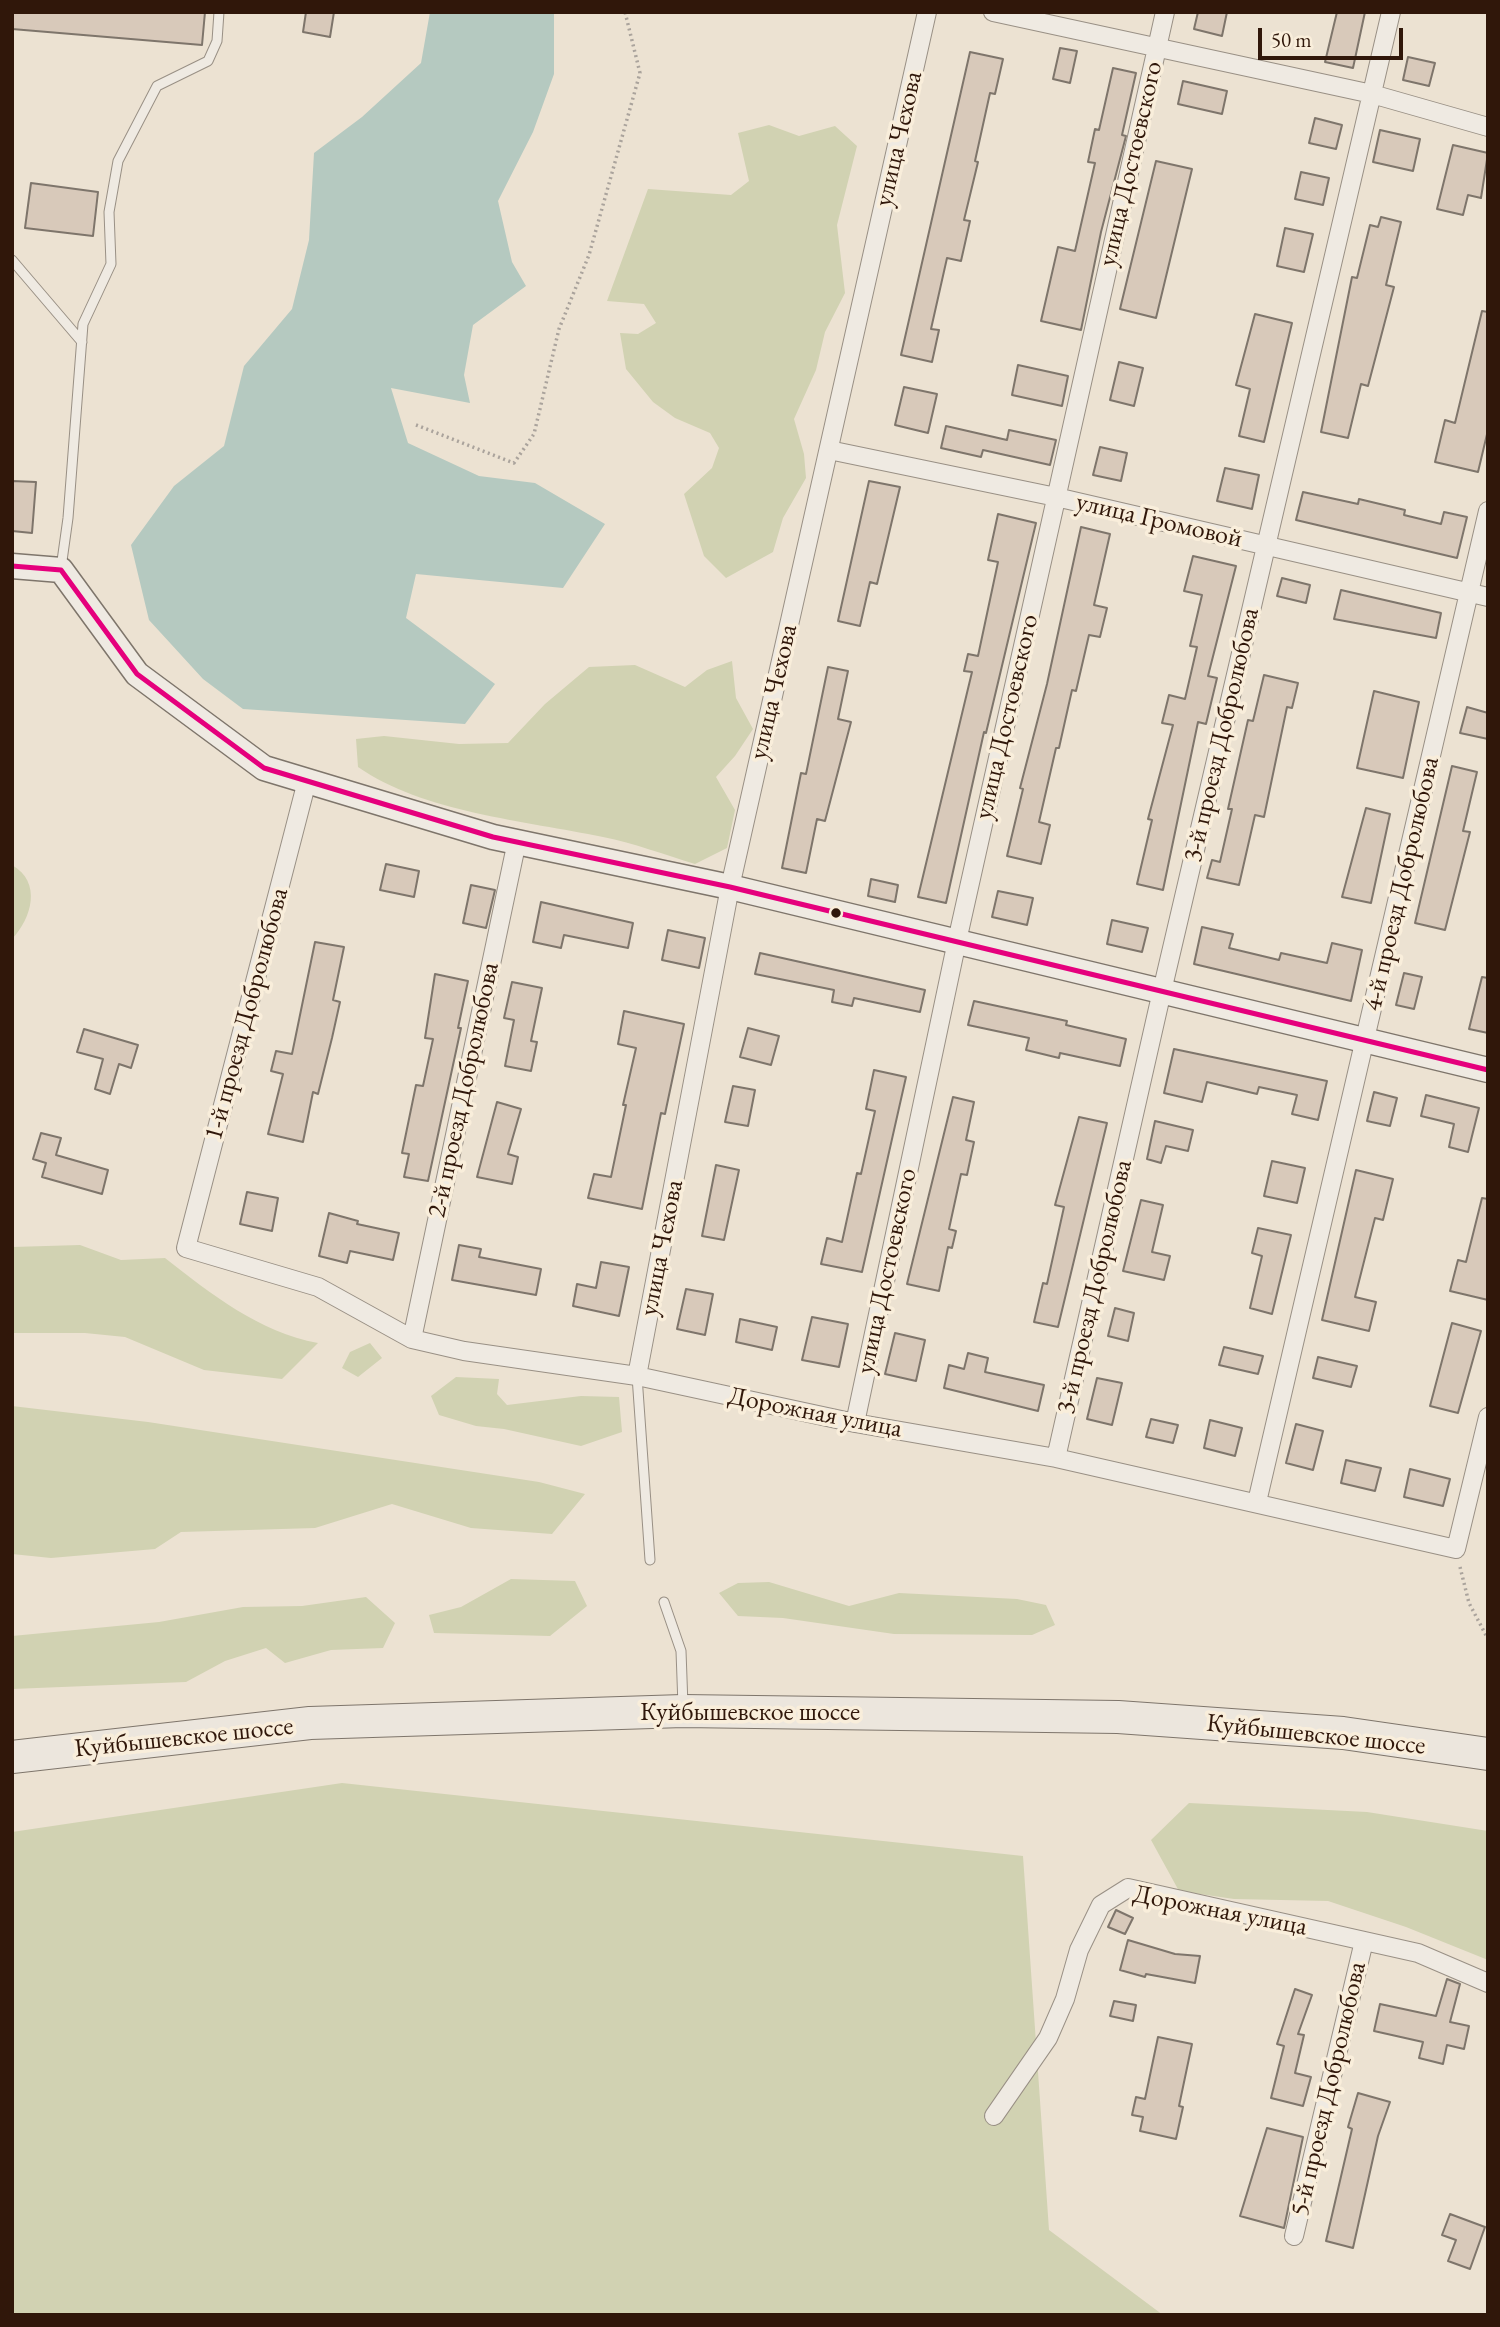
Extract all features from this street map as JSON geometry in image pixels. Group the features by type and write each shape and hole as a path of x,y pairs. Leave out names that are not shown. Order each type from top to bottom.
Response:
{"highway":[{"name":"Куйбышевское шоссе","path":"12,1757 310,1723 683,1711 1118,1717 1343,1733 1488,1754"}],"street":[{"name":"улица Чехова","path":"637,1376 730,887 928,12"},
{"path":"993,12 1372,94 1488,127"},
{"name":"улица Достоевского","path":"855,1423 957,942 1165,12"},
{"name":"3-й проезд Добролюбова","path":"1056,1458 1162,991 1391,12"},
{"name":"улица Громовой","path":"829,450 1056,497 1488,597"},
{"name":"4-й проезд Добролюбова","path":"1257,1502 1488,511"},
{"path":"12,566 61,569 137,674 264,768 517,841 730,887 1488,1070"},
{"name":"1-й проезд Добролюбова","path":"186,1248 307,781"},
{"name":"2-й проезд Добролюбова","path":"412,1339 517,841"},
{"name":"Дорожная улица","path":"186,1248 318,1287 412,1339 464,1351 637,1376 855,1423 1056,1458 1456,1549"},
{"path":"1456,1549 1488,1418"},
{"name":"Дорожная улица","path":"994,2116 1048,2038 1079,1950 1101,1905 1128,1888 1418,1953 1488,1983"},
{"name":"5-й проезд Добролюбова","path":"1294,2236 1364,1941"}],"lane":[{"path":"61,569 68,518 83,324 111,264 109,212 118,161 157,86 208,61 217,41 219,12"},
{"path":"12,260 82,342"},
{"path":"637,1376 650,1560"},
{"path":"664,1602 681,1651 683,1711"}],"path":[{"path":"416,425 514,463 534,434 559,329 589,255 640,74 625,12"},
{"path":"1456,1549 1469,1603 1488,1639"}],"green space":[{"path":"769,125 799,136 835,126 857,146 837,225 845,293 825,332 816,370 794,419 804,454 806,478 783,518 773,552 726,578 704,556 684,494 712,468 719,448 710,433 675,418 653,402 626,369 620,333 638,334 656,323 644,304 607,301 648,189 731,195 749,181 738,133"},
{"path":"732,661 736,698 753,729 735,756 716,777 735,810 727,848 695,864 615,840 443,805 412,795 358,767 356,739 384,736 459,744 508,743 545,704 589,667 635,665 685,687 707,670"},
{"path":"12,865 27,881 31,900 25,921 12,939"},
{"path":"80,1245 121,1260 165,1258 218,1298 256,1321 296,1338 318,1343 282,1379 204,1370 125,1337 85,1333 12,1333 12,1247"},
{"path":"370,1343 382,1358 358,1377 342,1368 350,1352"},
{"path":"456,1377 499,1379 497,1394 507,1405 581,1396 619,1397 622,1432 581,1446 504,1429 476,1426 439,1415 431,1396"},
{"path":"12,1406 148,1422 539,1482 585,1494 552,1534 471,1528 392,1504 315,1528 181,1532 155,1549 51,1558 12,1554"},
{"path":"511,1579 575,1581 587,1606 550,1636 434,1633 429,1615 461,1607"},
{"path":"769,1582 849,1606 899,1593 1017,1599 1046,1605 1055,1625 1032,1635 894,1634 783,1618 738,1616 719,1593 738,1583"},
{"path":"366,1597 395,1623 383,1648 331,1650 285,1663 266,1648 225,1661 186,1682 12,1689 12,1636 159,1622 243,1607 302,1606"},
{"path":"342,1783 1023,1856 1049,2230 1163,2315 12,2315 12,1832"},
{"path":"1189,1803 1367,1812 1488,1831 1488,1960 1406,1927 1328,1901 1234,1899 1179,1891 1151,1840"}],"shaded area":[{"path":"430,12 554,12 554,74 533,132 498,201 512,262 526,286 473,325 464,375 470,403 391,388 408,443 479,476 535,483 605,524 563,588 416,574 406,618 495,684 465,724 243,709 203,679 149,620 131,545 174,486 224,446 244,366 292,309 309,240 314,153 362,117 421,63"}],"building":[{"path":"12,12 205,12 202,45 12,29"},
{"path":"306,12 334,12 330,37 303,32"},
{"path":"1198,12 1227,12 1222,36 1194,29"},
{"path":"1337,12 1365,12 1353,68 1325,62"},
{"path":"1060,48 1077,51 1070,83 1053,79"},
{"path":"970,52 1003,59 995,94 990,93 975,161 978,162 964,220 970,221 961,261 947,258 931,329 939,330 932,362 901,355"},
{"path":"1408,57 1435,63 1429,86 1403,80"},
{"path":"1113,68 1136,73 1122,135 1126,136 1101,232 1081,330 1041,321 1058,247 1075,251 1095,163 1088,162 1095,129 1099,130"},
{"path":"1183,81 1227,91 1222,114 1178,104"},
{"path":"1315,118 1342,125 1336,149 1309,143"},
{"path":"1380,130 1420,139 1413,171 1373,162"},
{"path":"1453,145 1488,153 1481,198 1468,195 1463,215 1437,209"},
{"path":"1156,161 1192,169 1156,318 1120,309"},
{"path":"1301,172 1329,178 1323,205 1295,199"},
{"path":"31,183 98,192 93,236 25,228"},
{"path":"1381,217 1401,222 1386,285 1394,287 1368,386 1361,384 1348,438 1321,432 1352,277 1357,278 1370,225 1378,227"},
{"path":"1285,228 1313,234 1304,272 1277,266"},
{"path":"1482,311 1488,312 1488,430 1478,472 1435,462 1445,420 1455,423"},
{"path":"1255,314 1292,323 1264,442 1239,436 1250,389 1236,385"},
{"path":"1119,362 1143,368 1134,406 1110,400"},
{"path":"1018,365 1068,376 1062,406 1012,395"},
{"path":"904,387 937,394 928,433 895,425"},
{"path":"946,426 1007,440 1009,430 1056,440 1050,465 983,450 981,457 941,448"},
{"path":"1100,447 1127,453 1121,481 1093,475"},
{"path":"1225,468 1259,475 1252,509 1217,501"},
{"path":"12,481 36,482 32,533 12,531"},
{"path":"869,481 900,487 877,584 870,582 860,626 838,621"},
{"path":"1303,492 1358,504 1359,499 1405,510 1404,515 1441,524 1444,512 1467,517 1457,558 1296,520"},
{"path":"998,514 1036,523 986,733 984,732 946,903 918,897 972,672 964,671 968,654 978,656 998,562 988,560"},
{"path":"1081,527 1110,534 1094,605 1107,608 1100,637 1089,635 1076,691 1072,690 1059,748 1056,748 1039,822 1050,825 1041,864 1007,856 1023,789 1020,788 1047,684"},
{"path":"1193,556 1236,566 1208,676 1217,678 1206,724 1198,722 1163,890 1137,884 1152,820 1148,819 1173,725 1162,723 1169,695 1185,699 1197,647 1190,646 1202,595 1184,591"},
{"path":"1282,578 1310,585 1306,603 1277,596"},
{"path":"1341,590 1441,613 1436,638 1334,619"},
{"path":"828,667 848,671 838,719 851,722 825,821 817,819 806,873 782,868 801,773 806,774"},
{"path":"1264,675 1298,683 1292,708 1287,707 1264,817 1255,815 1239,885 1207,878 1212,860 1220,862 1232,809 1228,809 1248,720 1253,721"},
{"path":"1374,691 1419,702 1403,778 1357,768"},
{"path":"1467,707 1488,713 1488,739 1460,733"},
{"path":"1452,766 1477,772 1463,831 1470,832 1445,930 1415,923"},
{"path":"1366,808 1390,814 1371,903 1342,897"},
{"path":"386,864 419,871 414,897 380,890"},
{"path":"871,879 898,885 895,902 868,896"},
{"path":"471,885 495,890 486,928 463,923"},
{"path":"998,891 1033,898 1027,925 992,917"},
{"path":"541,902 633,923 628,948 564,935 561,948 533,942"},
{"path":"1112,920 1148,928 1142,952 1107,944"},
{"path":"1202,927 1233,934 1229,948 1279,960 1281,953 1327,963 1332,943 1362,950 1351,1001 1194,964"},
{"path":"668,930 705,938 699,968 662,960"},
{"path":"315,942 344,947 333,1000 340,1002 318,1094 313,1092 303,1142 268,1134 283,1074 271,1071 276,1051 292,1054"},
{"path":"760,953 925,990 920,1012 854,998 852,1006 832,1002 834,990 755,974"},
{"path":"1404,973 1422,977 1414,1009 1396,1005"},
{"path":"435,974 468,981 458,1028 461,1028 428,1181 404,1177 409,1154 402,1153 416,1085 423,1086 433,1039 425,1038"},
{"path":"1482,977 1488,978 1488,1033 1469,1029"},
{"path":"512,982 542,988 531,1041 537,1042 531,1071 505,1066 514,1020 504,1018"},
{"path":"974,1001 1067,1021 1066,1025 1126,1039 1120,1066 1060,1053 1059,1058 1026,1050 1029,1038 968,1025"},
{"path":"624,1011 684,1024 665,1114 661,1113 642,1209 588,1198 594,1174 611,1177 626,1105 623,1105 636,1048 618,1044"},
{"path":"748,1028 779,1036 771,1065 740,1057"},
{"path":"84,1029 138,1045 131,1068 119,1064 110,1094 95,1089 103,1059 77,1052"},
{"path":"1174,1049 1327,1081 1318,1120 1292,1114 1297,1095 1259,1087 1257,1094 1207,1082 1202,1102 1164,1093"},
{"path":"874,1070 906,1077 862,1272 821,1264 827,1238 842,1242 857,1173 861,1174 875,1111 866,1109"},
{"path":"733,1086 755,1090 748,1126 725,1122"},
{"path":"1374,1092 1397,1098 1390,1126 1367,1121"},
{"path":"1426,1095 1479,1108 1468,1152 1449,1147 1454,1124 1421,1116"},
{"path":"953,1097 974,1102 966,1140 974,1142 967,1175 961,1174 949,1229 956,1231 952,1248 948,1247 939,1291 907,1284"},
{"path":"497,1102 521,1109 508,1154 518,1157 512,1184 477,1177"},
{"path":"1079,1117 1107,1123 1058,1327 1034,1322 1043,1283 1047,1284 1064,1207 1055,1205"},
{"path":"1155,1121 1193,1130 1188,1151 1166,1146 1161,1163 1147,1159"},
{"path":"41,1133 61,1138 56,1155 108,1170 102,1194 42,1177 46,1163 33,1159"},
{"path":"1272,1161 1305,1168 1297,1203 1264,1196"},
{"path":"716,1165 739,1170 724,1240 702,1236"},
{"path":"1356,1170 1393,1179 1383,1220 1375,1218 1355,1297 1376,1302 1369,1331 1322,1320"},
{"path":"247,1192 278,1198 272,1231 240,1224"},
{"path":"1482,1198 1488,1199 1488,1300 1450,1291 1458,1260 1466,1262"},
{"path":"1141,1200 1163,1205 1152,1252 1170,1256 1164,1280 1123,1271"},
{"path":"329,1213 358,1221 357,1224 399,1233 393,1260 350,1251 347,1263 319,1256"},
{"path":"1258,1228 1291,1235 1272,1314 1250,1308 1262,1256 1252,1253"},
{"path":"459,1245 481,1249 479,1257 541,1269 536,1295 452,1280"},
{"path":"601,1262 629,1267 619,1316 573,1306 577,1284 596,1288"},
{"path":"686,1289 713,1294 705,1335 677,1329"},
{"path":"1115,1308 1134,1313 1128,1341 1108,1336"},
{"path":"812,1317 848,1324 839,1367 802,1360"},
{"path":"740,1319 777,1327 772,1350 736,1342"},
{"path":"1452,1323 1481,1331 1458,1413 1430,1406"},
{"path":"895,1333 925,1340 916,1381 885,1374"},
{"path":"1224,1347 1263,1356 1258,1374 1219,1365"},
{"path":"968,1353 988,1358 985,1372 1044,1385 1038,1411 944,1388 949,1365 964,1369"},
{"path":"1318,1357 1357,1366 1351,1387 1313,1378"},
{"path":"1097,1378 1122,1383 1112,1425 1087,1419"},
{"path":"1151,1419 1178,1425 1173,1443 1146,1437"},
{"path":"1210,1420 1242,1428 1235,1456 1204,1448"},
{"path":"1296,1424 1323,1431 1313,1470 1286,1463"},
{"path":"1346,1460 1381,1468 1375,1491 1341,1483"},
{"path":"1410,1469 1450,1479 1443,1506 1404,1497"},
{"path":"1116,1910 1133,1918 1125,1934 1108,1927"},
{"path":"1128,1940 1175,1954 1200,1956 1195,1983 1146,1974 1145,1977 1120,1970"},
{"path":"1447,1979 1460,1984 1450,2022 1469,2026 1464,2049 1447,2045 1443,2064 1419,2058 1423,2042 1374,2031 1380,2004 1436,2016"},
{"path":"1295,1989 1312,1995 1298,2034 1304,2035 1295,2073 1311,2077 1303,2106 1271,2098 1284,2046 1277,2044"},
{"path":"1114,2001 1136,2005 1133,2021 1110,2016"},
{"path":"1158,2037 1192,2044 1179,2106 1183,2107 1176,2139 1140,2131 1143,2117 1132,2115 1136,2097 1145,2099"},
{"path":"1358,2093 1390,2102 1378,2136 1353,2248 1326,2241 1352,2129 1348,2127"},
{"path":"1267,2128 1303,2137 1284,2228 1240,2216"},
{"path":"1450,2214 1485,2227 1470,2269 1448,2261 1456,2240 1442,2235"}],"transit line":[{"path":"12,566 61,570 137,674 264,768 493,837 730,887 1488,1070"}]}
